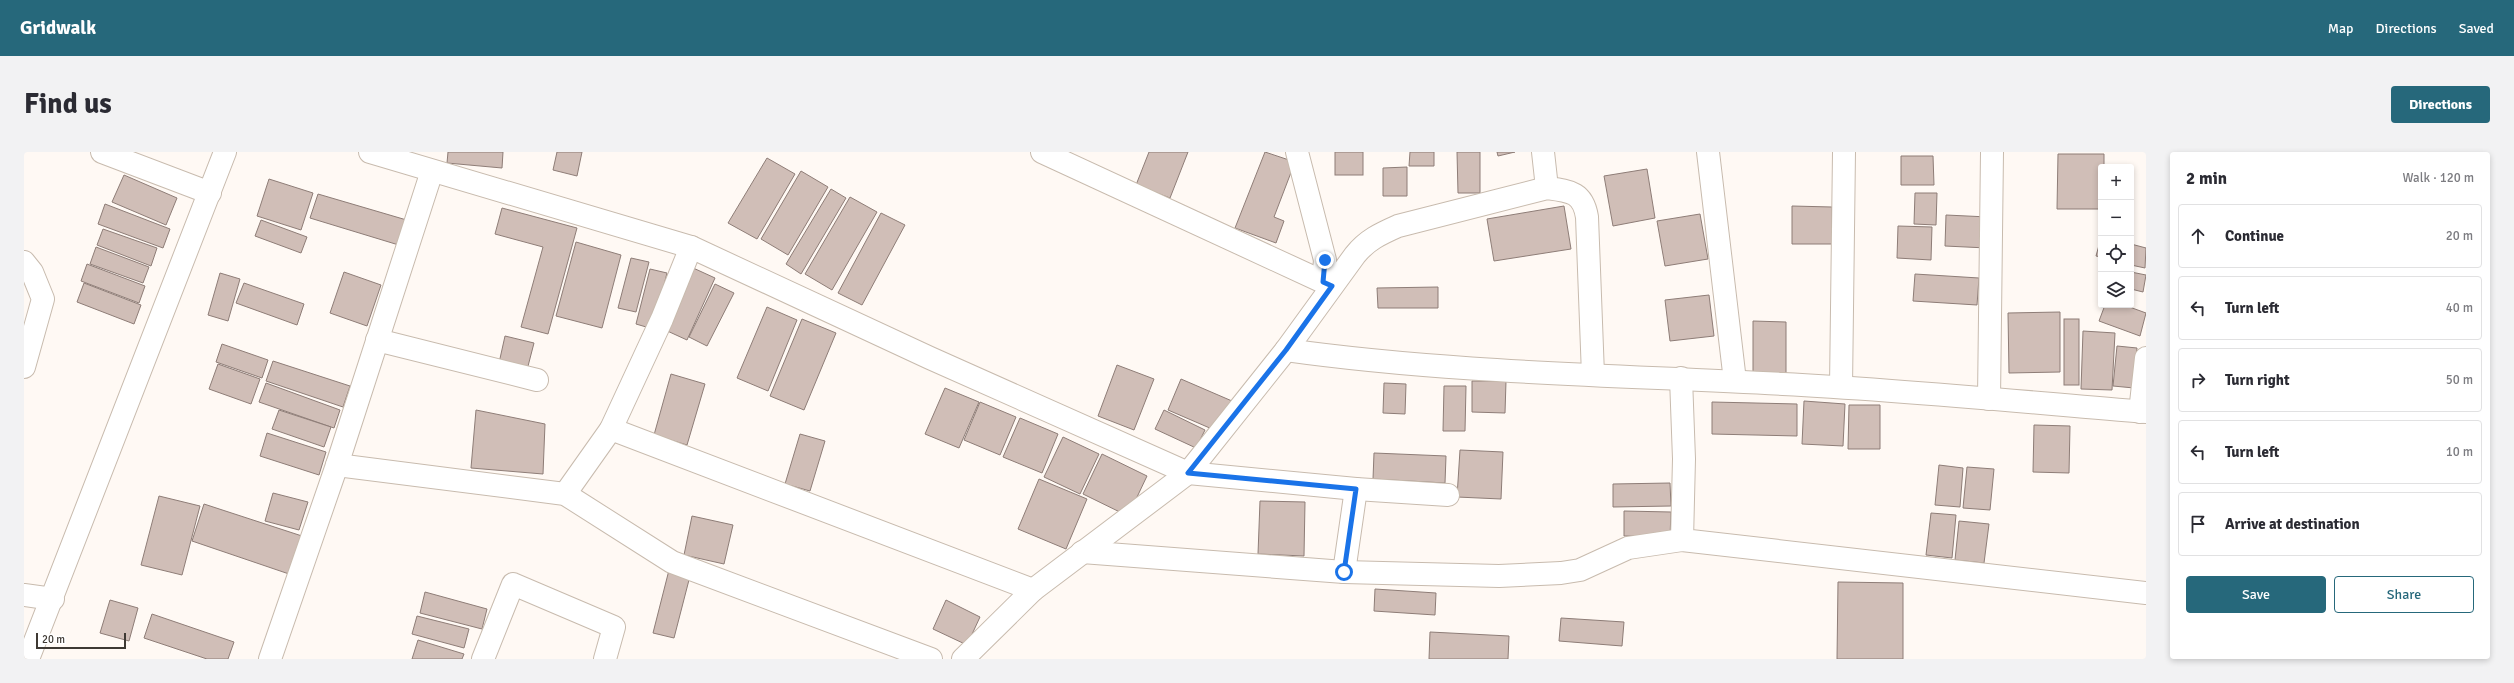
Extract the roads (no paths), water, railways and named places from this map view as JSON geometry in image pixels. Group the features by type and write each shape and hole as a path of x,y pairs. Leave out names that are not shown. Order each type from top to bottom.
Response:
{"street":[{"path":"102,152 210,193"},
{"path":"28,659 53,599 225,152"},
{"path":"370,152 691,247 930,358 1188,473 1448,496"},
{"path":"1042,152 1328,284"},
{"path":"1297,152 1325,260 1328,284"},
{"path":"1543,152 1547,188"},
{"path":"1708,152 1735,381"},
{"path":"1841,387 1844,152"},
{"path":"1989,399 1992,152"},
{"path":"270,659 337,465 432,171"},
{"path":"963,659 1033,590 1188,473 1286,350 1328,284 1365,242 1376,235 1398,226 1547,188 1570,191 1585,205 1593,375"},
{"path":"565,494 611,429 662,319 691,247"},
{"path":"24,262 32,272 43,299 24,367"},
{"path":"377,340 537,380"},
{"path":"1286,350 1362,359 1593,375 1682,378 1841,387 2143,412 2146,358"},
{"path":"1682,378 1684,459 1682,540"},
{"path":"611,429 1033,590"},
{"path":"337,465 565,494 672,562 931,659"},
{"path":"1344,572 1356,489"},
{"path":"1082,552 1344,572 1499,576 1561,573 1597,564 1628,548 1682,540 2146,593"},
{"path":"483,659 513,584 614,627 605,659"},
{"path":"24,595 53,599"}]}
